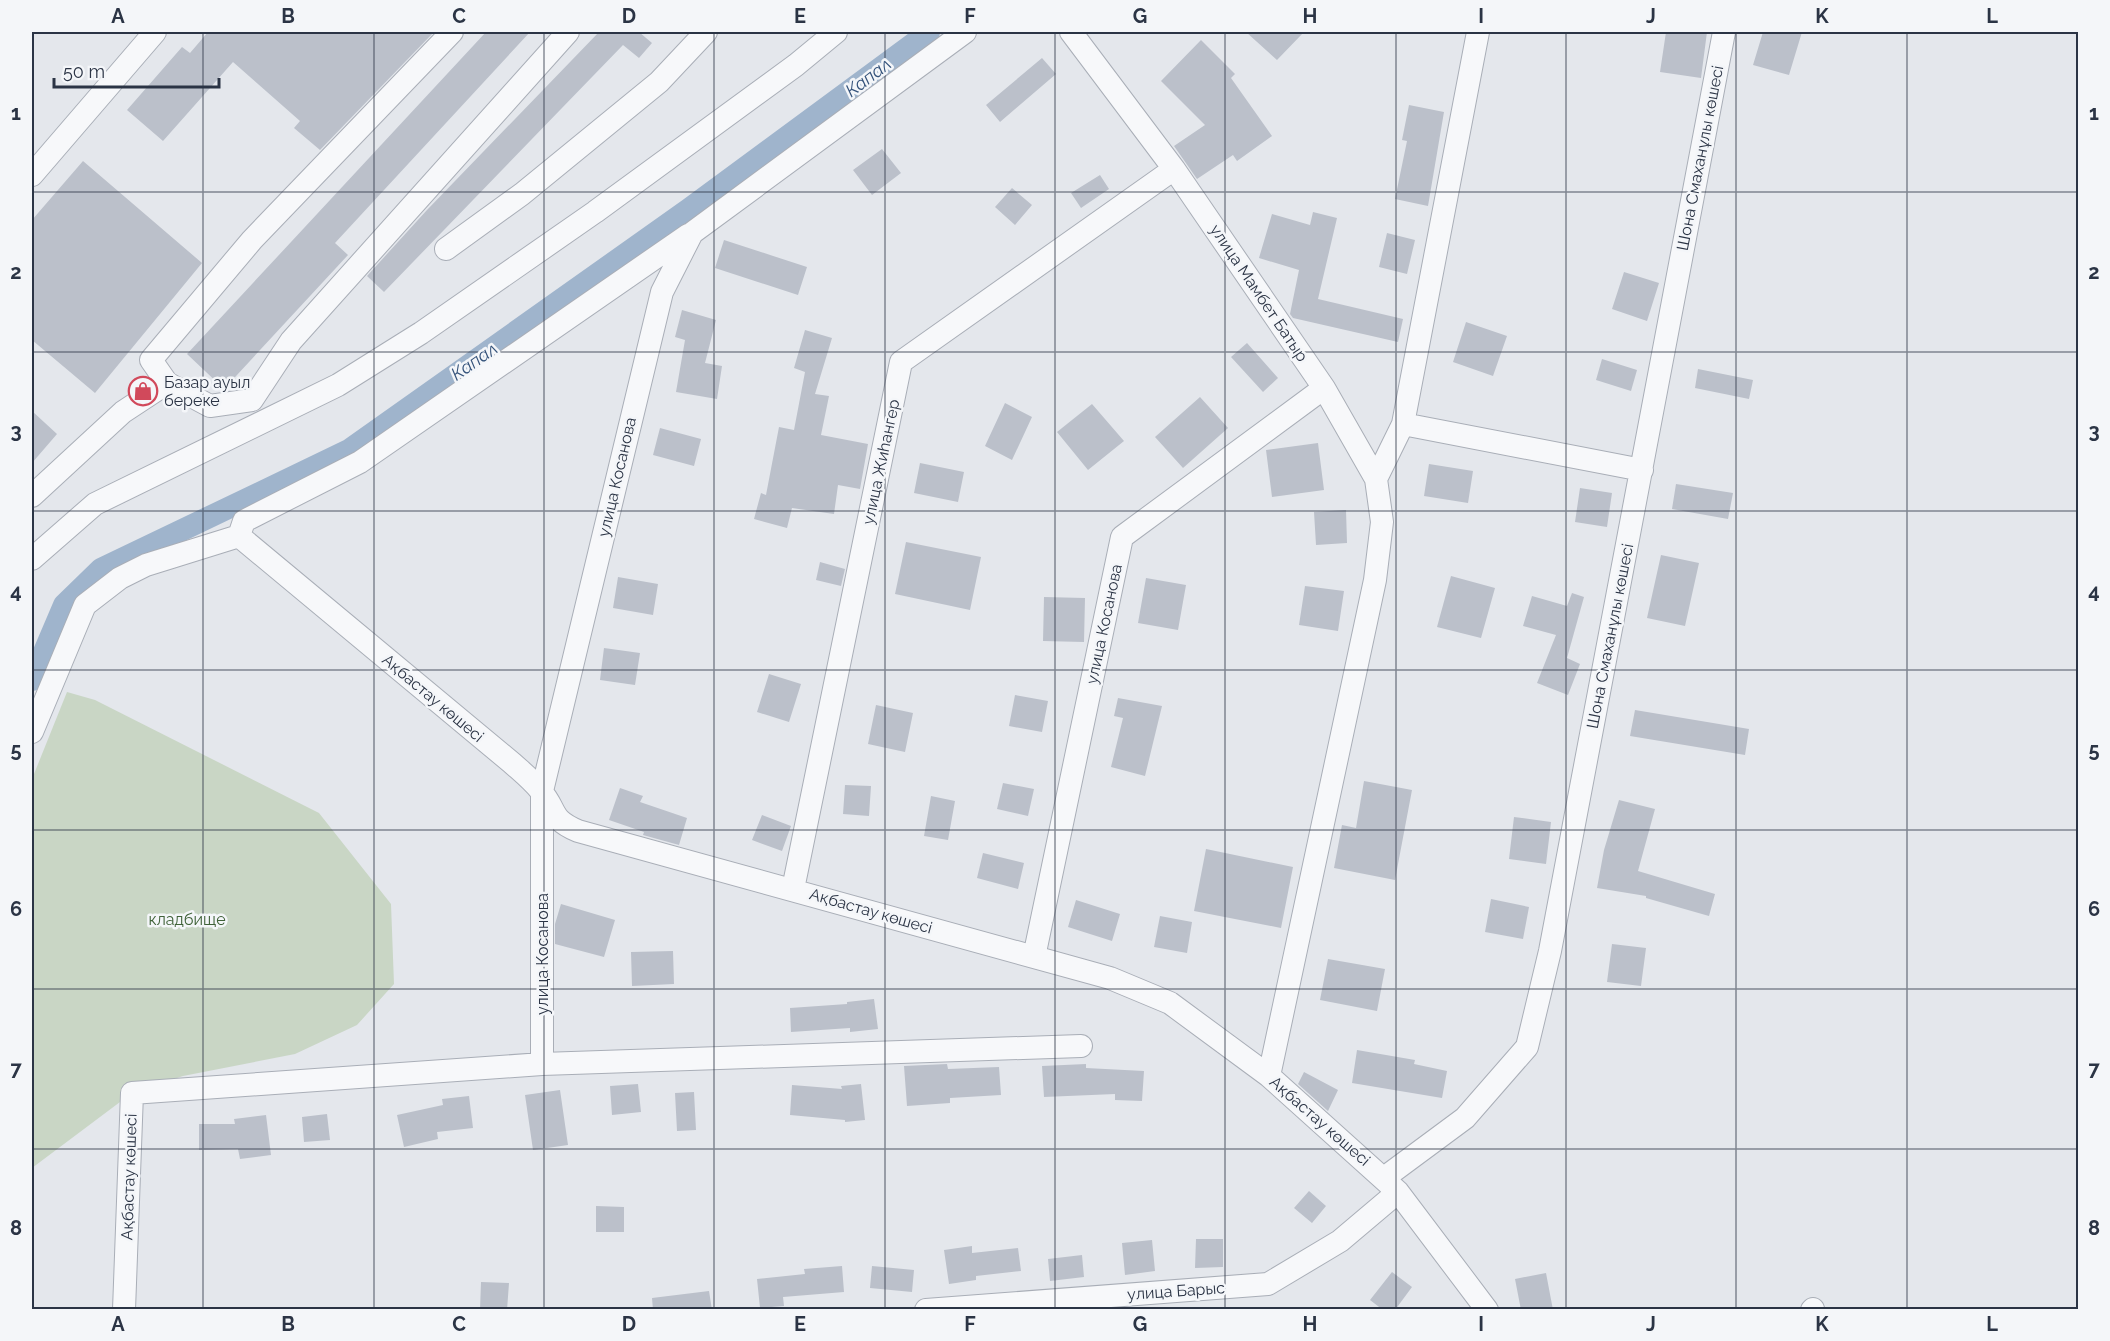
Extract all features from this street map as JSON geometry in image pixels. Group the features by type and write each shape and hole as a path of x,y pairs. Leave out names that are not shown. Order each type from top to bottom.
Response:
{"street":[{"path":"32,175 155,32"},
{"path":"452,32 252,240 151,360 167,383 210,406 252,400 291,341 567,32"},
{"path":"446,249 522,194 659,82 706,32"},
{"path":"32,559 94,504 338,385 421,333 595,213 796,65 836,32"},
{"name":"улица Косанова","path":"543,1064 542,791 662,292 692,233 965,32"},
{"name":"улица Мамбет Батыр","path":"1071,32 1174,169 1324,388 1376,479 1382,522 1375,580 1269,1076"},
{"path":"1376,479 1403,424 1478,32"},
{"name":"Шона Смаханұлы көшесі","path":"1391,1185 1465,1118 1527,1047 1550,951 1724,32"},
{"name":"улица Жиhангер","path":"794,889 901,362 1174,169"},
{"path":"32,732 85,605 120,579 146,565 239,536 244,521 360,462 692,233"},
{"path":"32,496 123,412 167,383"},
{"name":"улица Косанова","path":"1034,957 1122,537 1324,388"},
{"path":"1403,424 1642,470"},
{"name":"Ақбастау көшесі","path":"239,536 512,763 542,791 555,818 578,831 1110,978 1170,1003 1269,1076 1391,1185 1475,1305"},
{"name":"Ақбастау көшесі","path":"124,1310 132,1093 543,1064 1081,1046"},
{"name":"улица Барыс","path":"926,1310 1268,1284 1340,1241 1391,1185"}],"green space":[{"name":"кладбище","path":"67,692 95,700 319,813 391,904 394,984 357,1025 295,1054 183,1076 132,1093 32,1168 32,779"}],"building":[{"path":"208,32 434,32 320,150 294,128 300,121 233,62 163,141 127,110 182,47 190,53"},
{"path":"486,32 530,32 335,243 348,255 224,389 187,354"},
{"path":"599,32 639,32 652,43 639,58 623,45 384,292 367,276 427,210"},
{"path":"1246,32 1304,32 1277,60"},
{"path":"1666,32 1707,32 1701,78 1660,72"},
{"path":"1763,32 1802,32 1789,75 1753,65"},
{"path":"1201,40 1235,74 1231,78 1272,136 1237,161 1233,155 1197,179 1174,146 1205,125 1161,81"},
{"path":"1042,58 1056,74 1000,122 986,105"},
{"path":"1409,105 1444,112 1428,206 1395,199 1407,141 1402,140"},
{"path":"882,149 901,173 872,195 853,170"},
{"path":"83,161 202,263 95,393 32,340 32,220"},
{"path":"1100,175 1109,189 1081,208 1071,193"},
{"path":"1012,188 1032,205 1015,225 995,207"},
{"path":"1313,212 1337,218 1318,299 1403,319 1398,342 1293,318 1290,314 1299,270 1259,258 1272,214 1310,225"},
{"path":"1387,233 1415,240 1407,274 1379,267"},
{"path":"724,240 807,267 798,295 715,268"},
{"path":"1624,272 1659,283 1647,321 1612,309"},
{"path":"682,310 716,320 705,363 722,366 717,399 676,392 685,340 675,337"},
{"path":"1466,322 1507,336 1493,376 1453,362"},
{"path":"805,330 832,338 815,394 829,396 821,435 868,444 860,489 838,485 834,514 792,508 787,528 754,519 761,493 766,495 779,427 794,430 805,372 794,368"},
{"path":"1247,343 1278,378 1263,392 1231,357"},
{"path":"1602,359 1637,370 1631,391 1596,380"},
{"path":"1698,369 1753,380 1749,399 1695,388"},
{"path":"1200,397 1228,428 1183,468 1155,437"},
{"path":"1005,403 1032,417 1012,460 985,446"},
{"path":"1092,404 1124,441 1088,470 1057,432"},
{"path":"32,411 57,434 32,463"},
{"path":"660,428 701,439 694,466 653,455"},
{"path":"1318,443 1324,490 1272,497 1266,450"},
{"path":"920,463 964,472 958,502 914,493"},
{"path":"1429,464 1473,471 1468,503 1424,496"},
{"path":"1676,484 1733,493 1728,519 1672,509"},
{"path":"1580,488 1612,493 1607,527 1575,522"},
{"path":"1346,510 1347,543 1316,545 1314,512"},
{"path":"906,542 981,557 970,610 895,594"},
{"path":"1661,555 1699,563 1685,626 1647,618"},
{"path":"820,562 845,569 841,586 816,580"},
{"path":"1451,576 1495,588 1481,638 1437,627"},
{"path":"618,577 658,584 653,615 613,608"},
{"path":"1146,578 1186,585 1178,630 1138,623"},
{"path":"1305,586 1344,591 1338,631 1299,625"},
{"path":"1572,593 1584,597 1567,658 1580,664 1568,695 1537,683 1556,635 1523,626 1532,596 1567,606"},
{"path":"1044,597 1085,598 1084,642 1043,641"},
{"path":"604,648 640,653 635,685 600,680"},
{"path":"769,674 801,684 789,722 757,712"},
{"path":"1015,695 1048,701 1042,732 1009,726"},
{"path":"1118,698 1162,706 1145,776 1111,767 1123,718 1114,716"},
{"path":"876,705 913,713 905,752 868,744"},
{"path":"1635,710 1749,729 1745,755 1630,736"},
{"path":"1364,781 1412,790 1395,880 1334,868 1342,825 1356,828"},
{"path":"1003,783 1034,789 1028,816 997,809"},
{"path":"845,785 871,786 869,816 843,814"},
{"path":"620,788 643,796 640,802 687,818 679,845 643,835 644,832 609,820"},
{"path":"931,796 955,801 948,840 924,836"},
{"path":"1619,800 1655,809 1638,871 1715,894 1709,916 1646,898 1646,896 1597,888 1604,850"},
{"path":"762,815 791,826 782,851 752,840"},
{"path":"1514,817 1551,822 1546,864 1509,859"},
{"path":"1206,849 1293,867 1281,928 1194,911"},
{"path":"983,853 1024,863 1018,889 977,878"},
{"path":"1491,899 1529,907 1523,939 1485,932"},
{"path":"1076,900 1120,914 1112,941 1068,927"},
{"path":"561,904 615,920 604,957 555,944 555,924"},
{"path":"1160,916 1192,922 1187,953 1154,947"},
{"path":"1612,944 1646,948 1641,986 1607,982"},
{"path":"673,951 674,984 632,986 631,952"},
{"path":"1328,959 1385,969 1377,1011 1320,1000"},
{"path":"874,999 878,1029 850,1032 850,1028 791,1032 790,1008 847,1004 847,1002"},
{"path":"1357,1050 1415,1060 1414,1064 1447,1071 1442,1098 1352,1083"},
{"path":"947,1064 948,1069 999,1067 1001,1095 950,1098 950,1103 907,1106 904,1066"},
{"path":"1086,1064 1086,1068 1144,1071 1142,1101 1115,1100 1115,1094 1044,1097 1042,1066"},
{"path":"1304,1072 1338,1090 1328,1111 1298,1084"},
{"path":"638,1084 641,1112 612,1115 610,1086"},
{"path":"861,1084 865,1120 845,1122 845,1120 790,1115 792,1085 842,1089 841,1086"},
{"path":"560,1090 568,1145 533,1150 525,1095"},
{"path":"694,1092 696,1130 677,1131 675,1093"},
{"path":"469,1096 473,1128 437,1132 438,1139 404,1147 397,1115 443,1105 442,1099"},
{"path":"327,1114 330,1140 304,1142 302,1117"},
{"path":"266,1115 271,1155 240,1159 238,1149 199,1150 199,1124 235,1124 234,1119"},
{"path":"1309,1191 1326,1206 1312,1223 1294,1208"},
{"path":"596,1206 624,1207 624,1232 596,1232"},
{"path":"1196,1239 1223,1239 1223,1267 1195,1268"},
{"path":"1152,1240 1155,1271 1125,1275 1122,1243"},
{"path":"972,1246 972,1253 1018,1248 1021,1271 976,1276 976,1280 949,1284 944,1250"},
{"path":"1082,1255 1084,1277 1050,1281 1048,1259"},
{"path":"842,1266 844,1292 783,1297 784,1306 760,1308 757,1279 805,1274 804,1269"},
{"path":"872,1266 914,1270 912,1292 870,1288"},
{"path":"1392,1272 1412,1287 1395,1310 1383,1310 1370,1300"},
{"path":"1546,1273 1553,1310 1521,1310 1515,1279"},
{"path":"481,1282 509,1283 507,1310 480,1310"},
{"path":"709,1291 712,1310 653,1310 652,1298"}],"waterway":[{"name":"Капал","path":"32,680 64,605 101,569 349,450 689,209 929,32"}],"place":[{"name":"Базар ауыл береке","path":"143,391"}]}
